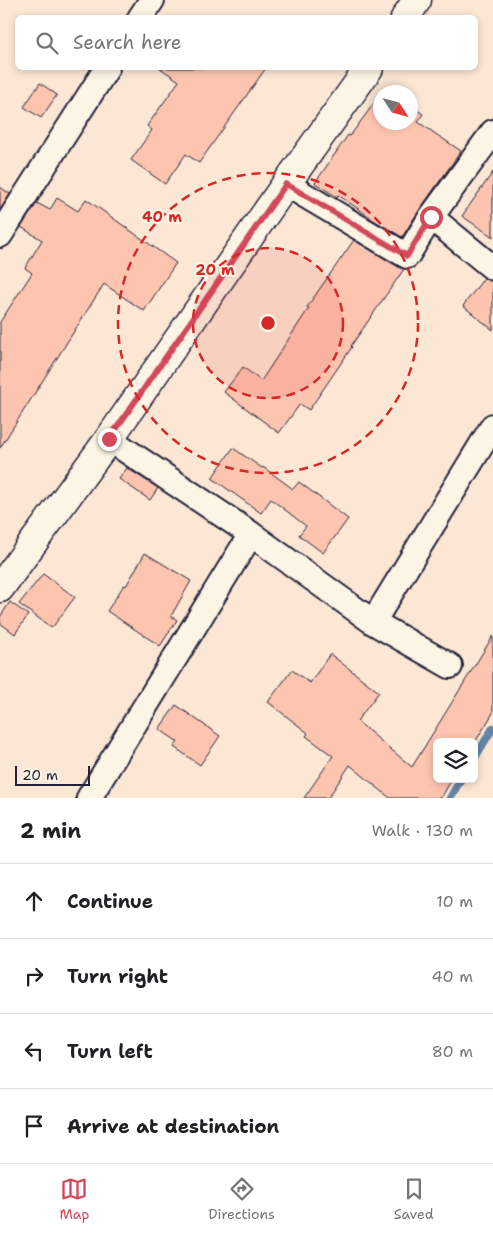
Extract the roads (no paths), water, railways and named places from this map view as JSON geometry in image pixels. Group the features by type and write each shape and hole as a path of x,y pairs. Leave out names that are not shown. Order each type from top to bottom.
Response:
{"main road":[{"path":"407,15 418,0"},
{"path":"0,588 109,439 368,70"}],"street":[{"path":"142,15 152,0"},
{"path":"0,235 106,70"},
{"path":"286,184 407,256 431,217 493,132"},
{"path":"431,217 493,268"},
{"path":"373,622 493,426"},
{"path":"109,439 251,534 373,622 450,666"},
{"path":"89,798 251,534"}],"waterway":[{"path":"478,752 493,728"},
{"path":"450,798 459,783"}]}
